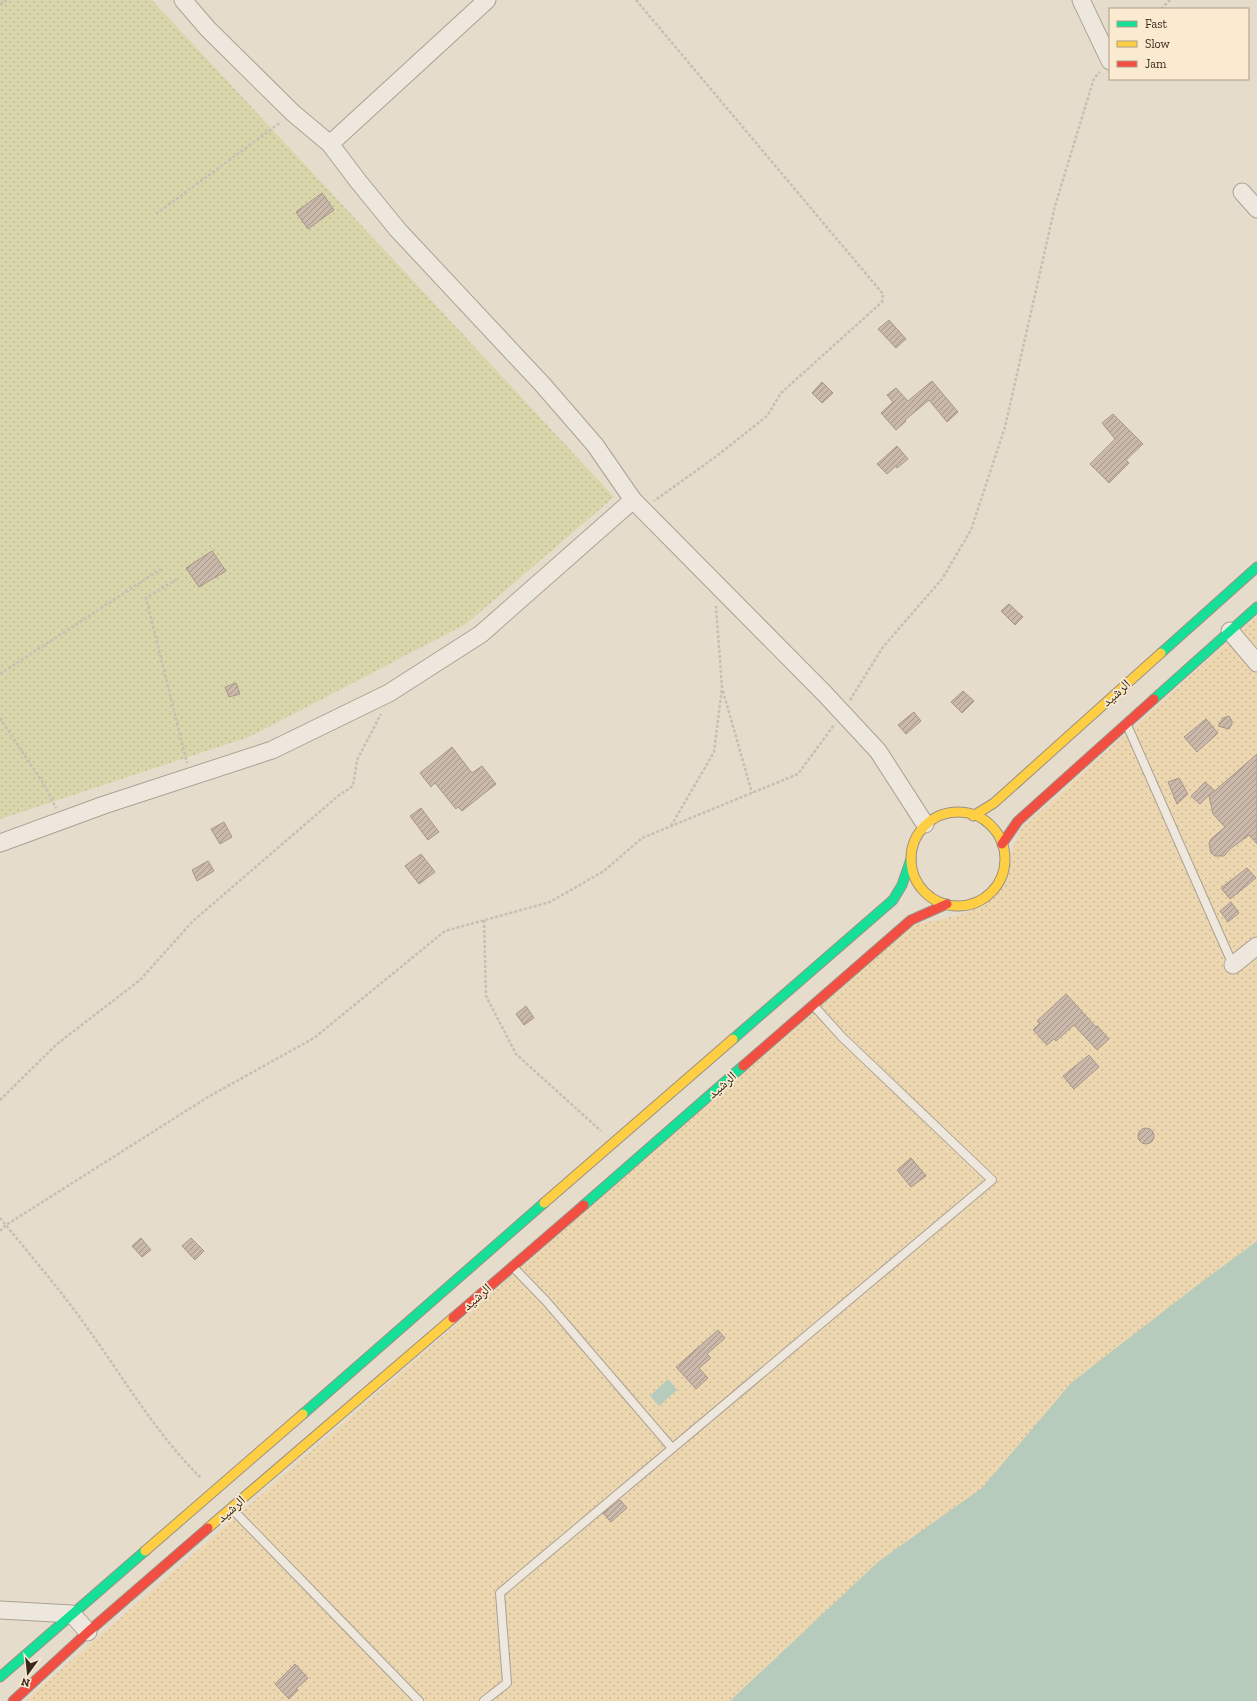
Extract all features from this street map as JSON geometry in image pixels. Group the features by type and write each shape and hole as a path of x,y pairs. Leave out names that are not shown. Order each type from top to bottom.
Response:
{"street":[{"path":"183,0 208,29 293,113 330,144 358,182 398,230 543,385 595,445 638,505 878,751 925,824"},
{"path":"330,144 487,0"},
{"path":"1081,0 1107,64"},
{"path":"1242,192 1257,209"},
{"path":"0,843 104,805 272,750 389,693 481,634 638,505"},
{"name":"الرشيد","path":"973,816 994,803 1257,567"},
{"path":"1002,844 1018,821 1257,608"},
{"path":"1230,631 1257,663"},
{"path":"963,813 973,816 979,817 992,827 1002,844 1005,856 1003,871 996,886 985,897 971,904 956,906 942,904 929,896 918,885 912,872 911,859 914,842 925,824 948,814 963,813"},
{"name":"الرشيد","path":"0,1677 893,900 902,885 911,859"},
{"name":"الرشيد","path":"13,1701 88,1632 512,1267 911,920 947,904"},
{"path":"1233,965 1257,946"},
{"path":"0,1610 72,1614 88,1632"}],"lane":[{"path":"1126,724 1233,965"},
{"path":"484,1701 507,1682 500,1593 992,1180 842,1037 814,1005"},
{"path":"512,1267 546,1301 672,1448"},
{"path":"232,1508 419,1701"}],"path":[{"path":"0,5 7,0"},
{"path":"636,0 883,294 882,302 780,393 767,416 718,455 638,505"},
{"path":"1162,8 1170,0"},
{"path":"0,1231 6,1225 208,1097 314,1038 445,932 550,902 604,871 642,838 798,774 842,713 883,647 942,579 971,530 1005,427 1055,206 1094,78 1107,64"},
{"path":"156,214 293,113"},
{"path":"0,674 161,569"},
{"path":"177,579 146,598 190,777"},
{"path":"670,827 714,752 722,688 714,583"},
{"path":"722,688 752,793"},
{"path":"0,1100 57,1044 140,980 193,921 338,796 353,786 357,760 378,722 389,693"},
{"path":"0,718 45,786 63,820"},
{"path":"484,920 486,996 516,1054 614,1142"},
{"path":"0,1218 72,1307 161,1433 189,1466 214,1491"}],"shaded area":[{"path":"0,0 152,0 614,497 466,624 249,737 0,819"},
{"path":"1257,1241 1257,1701 730,1701 879,1561 982,1488 1071,1383"},
{"path":"668,1379 677,1390 659,1406 650,1396"}],"sand":[{"path":"1257,616 1257,1342 842,1701 25,1701 914,925 964,913 987,902 997,894 1006,880 1014,845 1021,829"}],"building":[{"path":"322,193 334,210 308,229 296,212"},
{"path":"889,320 906,339 896,348 878,329"},
{"path":"932,381 958,412 947,422 929,400 905,420 906,421 896,430 881,413 893,402 887,395 896,388 908,401"},
{"path":"822,382 833,393 822,403 812,393"},
{"path":"1113,414 1143,444 1126,460 1129,463 1109,483 1090,464 1115,439 1102,423"},
{"path":"897,446 908,459 897,468 896,466 887,474 877,464"},
{"path":"212,551 226,571 199,587 186,568"},
{"path":"1009,604 1023,617 1015,625 1001,611"},
{"path":"236,683 240,694 229,697 225,687"},
{"path":"963,691 974,701 962,713 951,702"},
{"path":"914,712 921,721 906,734 898,725"},
{"path":"1229,716 1232,724 1229,729 1218,726 1223,718"},
{"path":"1206,719 1218,733 1197,752 1184,737"},
{"path":"452,747 472,773 482,766 496,784 462,811 458,807 456,809 435,783 431,787 420,773"},
{"path":"1257,754 1257,844 1249,835 1230,849 1224,856 1215,856 1211,853 1209,843 1211,839 1225,827 1213,814 1209,796"},
{"path":"1179,778 1188,794 1177,804 1168,782"},
{"path":"1205,782 1214,790 1200,804 1191,796"},
{"path":"421,808 439,832 428,840 410,816"},
{"path":"224,822 232,837 220,844 211,829"},
{"path":"421,854 435,872 419,884 405,866"},
{"path":"208,861 214,871 197,881 192,870"},
{"path":"1247,868 1256,878 1230,899 1221,888"},
{"path":"1231,902 1239,913 1228,922 1220,911"},
{"path":"1066,994 1109,1039 1097,1050 1074,1025 1056,1041 1054,1039 1047,1045 1033,1030 1040,1023 1037,1021"},
{"path":"526,1006 534,1018 524,1025 516,1014"},
{"path":"1089,1055 1099,1067 1074,1089 1063,1076"},
{"path":"1146,1128 1152,1130 1154,1136 1152,1142 1146,1144 1140,1142 1138,1136 1140,1130"},
{"path":"911,1158 926,1176 911,1187 897,1170"},
{"path":"141,1238 151,1250 142,1257 132,1246"},
{"path":"191,1238 204,1251 195,1260 182,1246"},
{"path":"718,1330 725,1338 707,1354 711,1358 699,1368 708,1378 696,1389 676,1367"},
{"path":"620,1500 627,1508 611,1522 603,1513"},
{"path":"295,1664 308,1678 296,1689 298,1690 289,1699 275,1684"}],"traffic: fast":[{"path":"1161,653 1257,567"},
{"path":"1154,699 1257,607"},
{"path":"733,1039 893,900 902,885 911,859"},
{"path":"584,1205 743,1066"},
{"path":"303,1414 544,1203"},
{"path":"0,1677 145,1551"}],"traffic: slow":[{"path":"973,816 994,803 1161,653"},
{"path":"958,812 976,816 991,826 1001,841 1005,859 1001,877 991,892 976,902 958,906 940,902 925,892 915,877 911,859 915,841 925,826 940,816 958,812"},
{"path":"544,1203 733,1039"},
{"path":"208,1528 453,1318"},
{"path":"145,1551 303,1414"}],"traffic: jam":[{"path":"1002,844 1018,821 1154,699"},
{"path":"743,1066 911,920 947,904"},
{"path":"453,1318 584,1205"},
{"path":"13,1701 88,1632 208,1528"}]}
